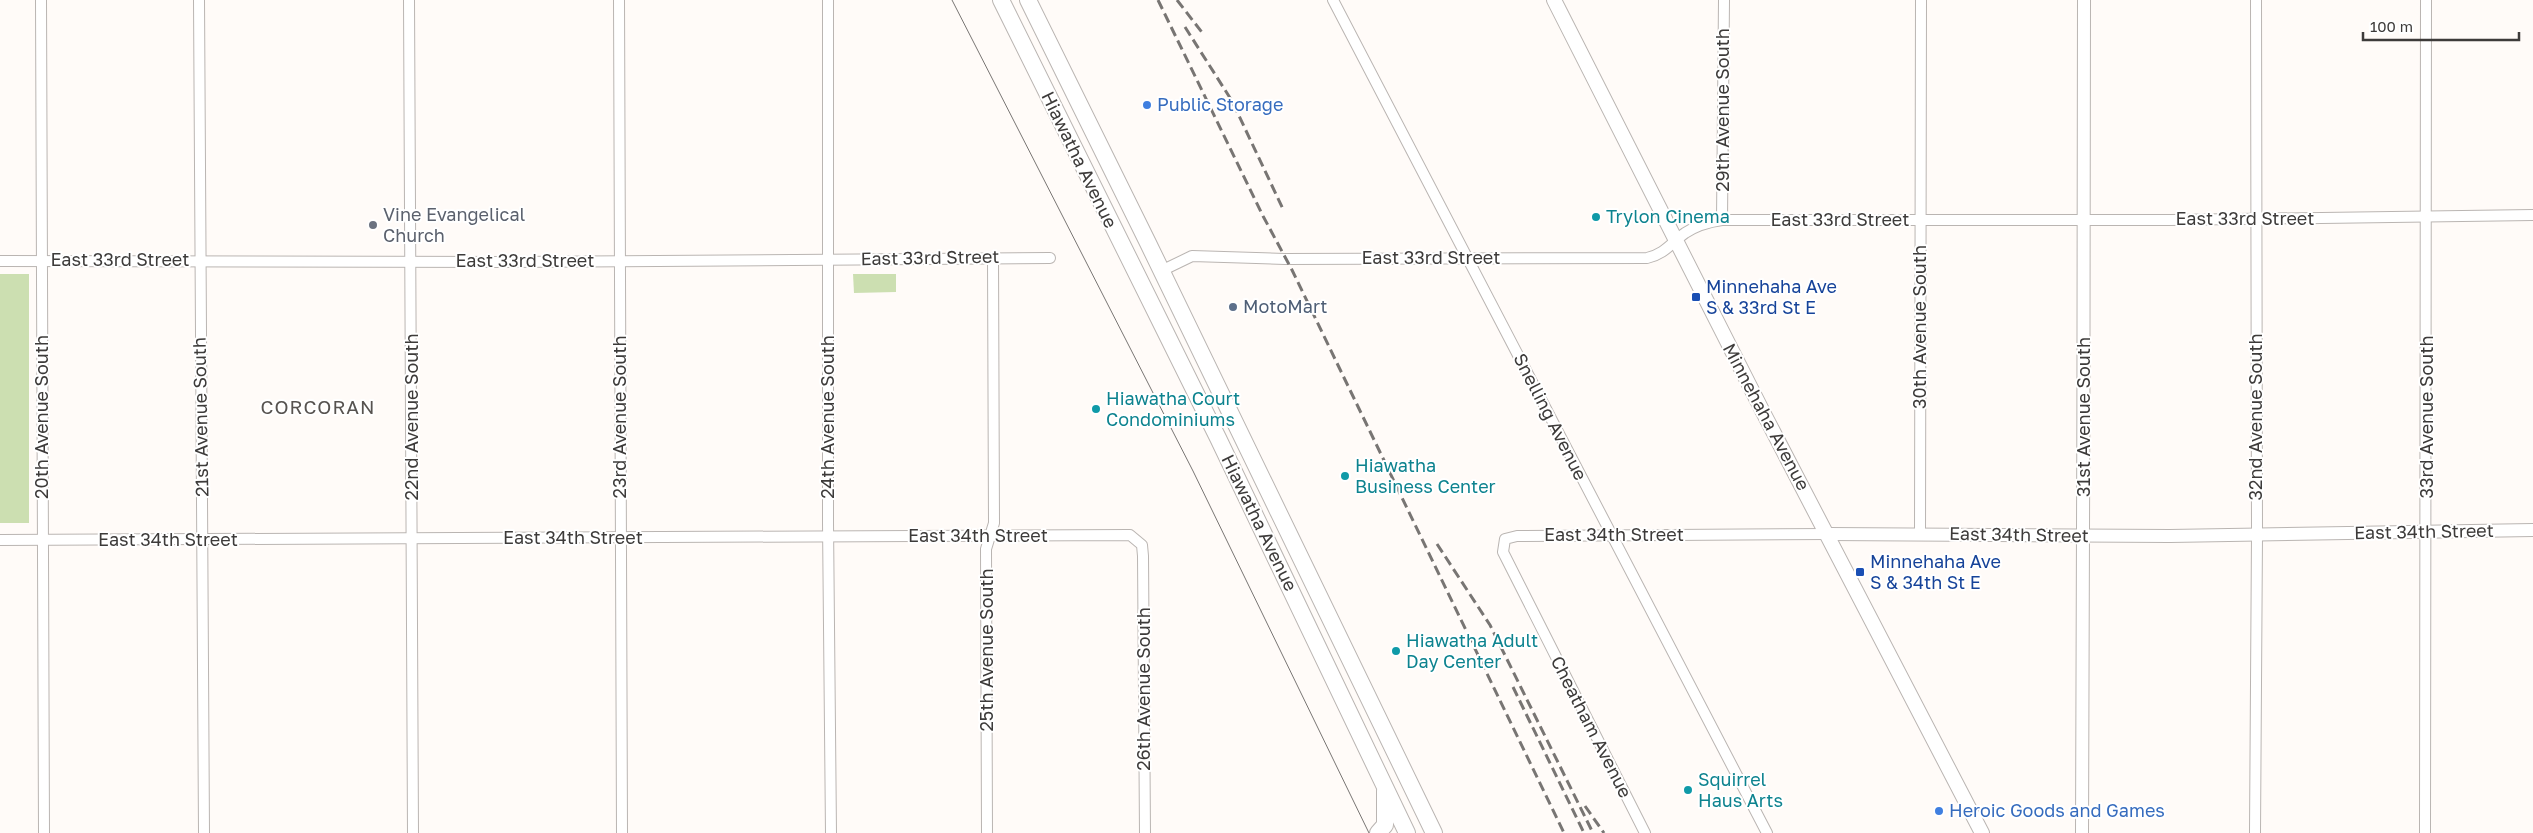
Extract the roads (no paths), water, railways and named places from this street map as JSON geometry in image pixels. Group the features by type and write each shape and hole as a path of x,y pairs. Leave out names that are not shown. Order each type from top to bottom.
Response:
{"highway":[{"path":"995,0 1015,30"},
{"name":"Hiawatha Avenue","path":"1001,0 1218,438 1408,833"},
{"name":"Hiawatha Avenue","path":"1028,0 1434,833"},
{"path":"1378,833 1385,825 1383,779"}],"main road":[{"name":"Minnehaha Avenue","path":"1554,0 1676,242 1982,833"}],"street":[{"name":"20th Avenue South","path":"41,0 44,833"},
{"name":"21st Avenue South","path":"199,0 204,833"},
{"name":"22nd Avenue South","path":"409,0 413,833"},
{"name":"23rd Avenue South","path":"619,0 622,833"},
{"name":"24th Avenue South","path":"828,0 831,833"},
{"name":"Snelling Avenue","path":"1333,0 1469,258 1609,534 1767,833"},
{"name":"29th Avenue South","path":"1722,220 1724,0"},
{"name":"30th Avenue South","path":"1920,534 1921,0"},
{"name":"31st Avenue South","path":"2082,833 2085,536 2084,0"},
{"name":"32nd Avenue South","path":"2255,833 2257,535 2256,0"},
{"name":"33rd Avenue South","path":"2425,833 2426,0"},
{"name":"East 33rd Street","path":"1162,272 1192,256 1220,258 1647,258 1663,253 1684,234 1701,224 1722,220 2426,218 2533,215"},
{"name":"25th Avenue South","path":"987,833 986,548 994,524 993,258"},
{"name":"East 33rd Street","path":"0,261 619,261 1050,258"},
{"name":"East 34th Street","path":"1505,539 1517,536 1609,534 1716,536 1920,534 2085,536 2426,533 2533,530"},
{"name":"East 34th Street","path":"0,540 1130,536 1142,545"},
{"name":"Cheatham Avenue","path":"1505,539 1504,552 1645,833"},
{"name":"26th Avenue South","path":"1142,545 1145,833"}],"tram line":[{"path":"952,0 1193,471 1369,833"}],"railway":[{"path":"1158,0 1263,216 1292,270 1564,833"},
{"path":"1177,0 1204,35"},
{"path":"1185,27 1232,101 1283,209"},
{"path":"1437,544 1490,625 1593,833"},
{"path":"1513,687 1584,833"},
{"path":"1585,806 1604,833"}],"place":[{"name":"Public Storage","path":"1147,105"},
{"name":"Trylon Cinema","path":"1596,217"},
{"name":"Vine Evangelical Church","path":"373,225"},
{"name":"Minnehaha Ave S & 33rd St E","path":"1696,297"},
{"name":"MotoMart","path":"1233,307"},
{"name":"Hiawatha Court Condominiums","path":"1096,409"},
{"name":"Hiawatha Business Center","path":"1345,476"},
{"name":"Minnehaha Ave S & 34th St E","path":"1860,572"},
{"name":"Hiawatha Adult Day Center","path":"1396,651"},
{"name":"Squirrel Haus Arts","path":"1688,790"},
{"name":"Heroic Goods and Games","path":"1939,811"}],"district":[{"name":"CORCORAN","path":"318,407"}]}
